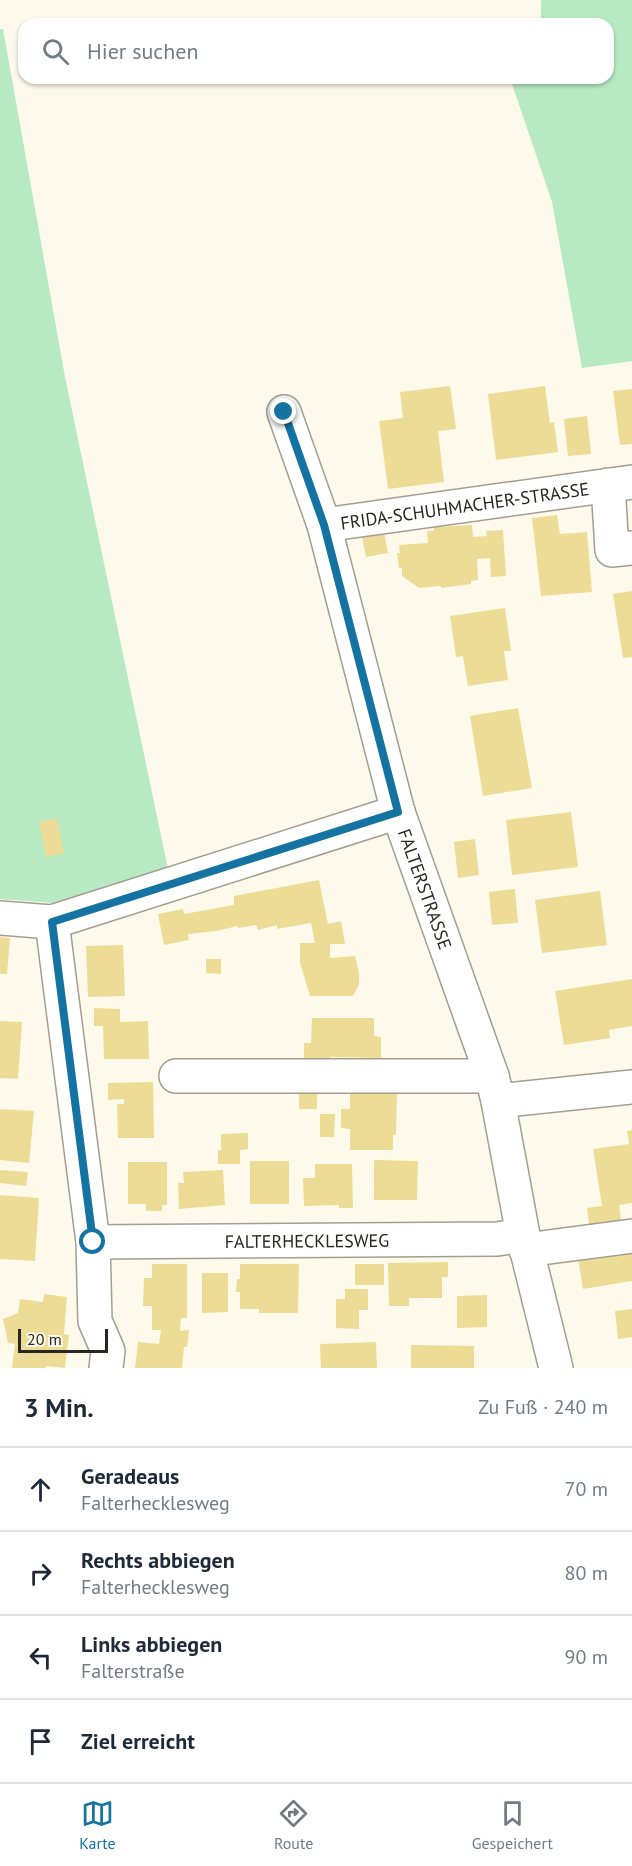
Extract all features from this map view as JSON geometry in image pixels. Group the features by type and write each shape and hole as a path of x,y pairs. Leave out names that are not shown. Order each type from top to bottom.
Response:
{"street":[{"name":"FALTERSTRASSE","path":"284,412 324,525 398,812 495,1089 525,1242 556,1368"},
{"name":"FRIDA-SCHUHMACHER-STRASSE","path":"324,525 620,483 612,550 632,548"},
{"path":"0,918 52,922 398,812"},
{"path":"52,922 93,1242 95,1321 108,1352 106,1368"},
{"path":"176,1076 495,1089 632,1087"},
{"name":"FALTERHECKLESWEG","path":"93,1242 497,1239 525,1242 632,1236"}],"green space":[{"path":"541,0 632,0 632,361 582,368 552,202 512,84 614,84 614,18 541,18"},
{"path":"0,29 3,29 65,377 168,869 53,903 0,899"}],"building":[{"path":"450,386 456,429 438,431 444,482 388,489 379,421 403,418 400,392"},
{"path":"545,386 550,423 554,422 558,452 496,460 488,394"},
{"path":"632,389 632,444 620,445 613,391"},
{"path":"587,416 591,454 568,456 564,419"},
{"path":"557,515 560,534 587,532 592,592 541,596 532,518"},
{"path":"472,525 473,537 487,536 486,531 503,530 506,576 491,577 490,558 477,559 478,580 471,581 471,584 419,588 402,576 397,553 400,553 399,545 428,543 427,531 434,531 434,527"},
{"path":"383,527 388,553 366,557 361,532"},
{"path":"632,591 632,657 623,658 613,594"},
{"path":"505,608 511,651 504,651 508,680 468,686 463,656 456,657 450,616"},
{"path":"518,708 532,788 483,796 470,716"},
{"path":"571,812 578,867 512,875 506,820"},
{"path":"57,818 64,853 46,857 39,822"},
{"path":"475,839 479,875 458,878 454,842"},
{"path":"319,880 328,924 341,921 345,944 330,944 330,958 355,956 359,985 353,996 310,996 300,963 300,943 315,943 311,923 277,929 277,925 258,930 256,925 239,928 237,926 188,934 189,940 164,945 158,914 183,909 184,914 234,905 234,896"},
{"path":"515,889 518,923 492,925 489,892"},
{"path":"600,891 607,945 542,953 535,900"},
{"path":"0,937 10,938 7,974 0,974"},
{"path":"123,945 125,996 88,997 86,946"},
{"path":"206,959 221,959 221,974 206,973"},
{"path":"632,979 632,1026 609,1030 610,1038 564,1045 555,991"},
{"path":"94,1008 120,1009 120,1022 148,1021 149,1059 104,1059 103,1026 94,1026"},
{"path":"312,1018 374,1018 374,1036 381,1037 381,1058 331,1057 330,1060 304,1060 304,1043 311,1043"},
{"path":"0,1021 22,1022 18,1079 0,1078"},
{"path":"153,1082 154,1138 118,1138 117,1104 124,1104 124,1099 108,1100 108,1083"},
{"path":"350,1089 397,1090 396,1135 393,1135 393,1150 350,1150 350,1129 341,1128 341,1109 350,1109"},
{"path":"299,1091 317,1091 317,1109 299,1109"},
{"path":"0,1109 34,1111 29,1163 0,1160"},
{"path":"320,1114 335,1114 334,1137 320,1137"},
{"path":"632,1130 632,1203 619,1205 622,1226 590,1231 587,1208 602,1206 593,1149 629,1144 627,1131"},
{"path":"248,1133 248,1149 240,1150 240,1164 218,1164 221,1134"},
{"path":"374,1160 418,1161 417,1200 374,1200"},
{"path":"250,1161 289,1161 289,1204 250,1204"},
{"path":"128,1162 167,1162 167,1205 162,1205 162,1211 146,1211 146,1204 128,1204"},
{"path":"315,1164 352,1164 353,1208 339,1208 339,1205 304,1206 303,1178 315,1178"},
{"path":"0,1170 28,1172 26,1186 0,1183"},
{"path":"223,1170 225,1205 179,1209 178,1183 184,1183 183,1172"},
{"path":"0,1195 39,1198 35,1261 0,1259"},
{"path":"632,1246 632,1281 583,1289 577,1252"},
{"path":"448,1262 448,1277 442,1277 442,1298 409,1298 409,1306 389,1306 388,1263"},
{"path":"152,1264 187,1264 187,1318 181,1318 180,1331 189,1330 187,1347 184,1347 182,1368 135,1368 138,1342 159,1344 161,1330 152,1330 152,1306 143,1306 144,1278 152,1278"},
{"path":"240,1264 299,1264 298,1313 259,1313 259,1309 240,1309 240,1292 236,1292 237,1279 240,1279"},
{"path":"355,1264 384,1264 384,1285 355,1285"},
{"path":"202,1273 228,1273 228,1312 202,1313"},
{"path":"345,1289 368,1289 368,1310 359,1310 359,1329 336,1328 336,1299 345,1299"},
{"path":"44,1294 67,1297 64,1334 69,1335 65,1368 46,1366 46,1368 12,1368 15,1344 8,1343 3,1319 18,1313 20,1299 43,1302"},
{"path":"487,1295 487,1327 457,1328 457,1296"},
{"path":"632,1309 632,1337 618,1339 615,1311"},
{"path":"376,1342 377,1368 321,1368 320,1344"},
{"path":"411,1345 474,1346 474,1368 411,1368"}],"route":[{"path":"93,1242 52,922 398,812 324,525 284,412"}]}
